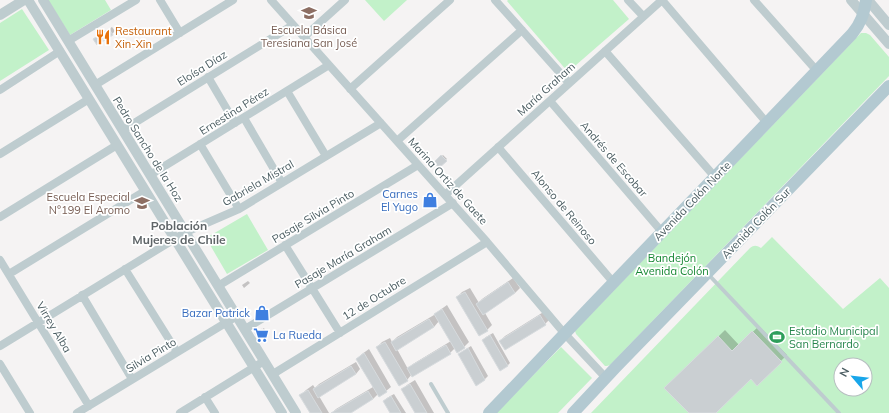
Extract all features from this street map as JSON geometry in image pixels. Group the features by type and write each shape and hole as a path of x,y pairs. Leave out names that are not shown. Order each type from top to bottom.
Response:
{"main road":[{"name":"Avenida Colón Norte","path":"489,413 852,34 864,15 867,0"},
{"name":"Avenida Colón Sur","path":"573,413 889,86"}],"street":[{"path":"0,15 24,0"},
{"path":"28,0 282,413"},
{"name":"Pedro Sancho de la Hoz","path":"43,0 296,413"},
{"path":"68,41 136,0"},
{"path":"160,0 180,32"},
{"path":"95,85 233,0"},
{"name":"Marina Ortiz de Gaete","path":"271,0 453,203 564,333 606,378"},
{"path":"304,37 345,0"},
{"path":"350,89 450,0"},
{"path":"495,0 569,83"},
{"path":"628,0 643,16"},
{"path":"662,0 767,122"},
{"name":"María Graham","path":"445,194 662,0"},
{"path":"754,0 817,71"},
{"path":"851,0 889,44"},
{"path":"867,0 889,25"},
{"name":"Eloísa Díaz","path":"123,130 293,25"},
{"path":"397,141 522,30"},
{"path":"605,51 715,177"},
{"path":"0,90 60,52"},
{"name":"Ernestina Pérez","path":"150,175 329,65"},
{"path":"208,77 235,123"},
{"path":"287,91 326,156"},
{"path":"0,154 89,99"},
{"name":"Andrés de Escobar","path":"550,101 662,232"},
{"path":"244,118 282,183"},
{"name":"Gabriela Mistral","path":"0,346 186,232 239,209 381,123"},
{"path":"200,144 239,209"},
{"path":"0,217 117,145"},
{"name":"Alonso de Reinoso","path":"498,146 613,282"},
{"name":"Pasaje Silvia Pinto","path":"218,286 418,165"},
{"path":"9,274 145,191"},
{"name":"Pasaje María Graham","path":"245,329 453,203"},
{"name":"12 de Octubre","path":"272,374 487,242"},
{"path":"285,245 340,333"},
{"name":"Virrey Alba","path":"0,260 89,406"},
{"path":"125,270 177,352"},
{"path":"82,295 132,379"},
{"name":"Silvia Pinto","path":"77,413 237,316"},
{"path":"180,413 264,361"},
{"path":"0,364 30,413"},
{"path":"205,397 215,413"}],"lane":[{"path":"707,273 839,413"},
{"path":"431,384 448,413"}],"green space":[{"path":"48,0 105,0 111,10 70,35"},
{"path":"365,0 407,0 384,21"},
{"path":"613,0 629,19 568,72 507,1"},
{"path":"22,9 49,50 0,81 0,23"},
{"name":"Bandejón Avenida Colón","path":"861,33 870,35 889,57 889,76 610,365 605,366 575,331"},
{"path":"247,214 268,250 227,274 206,238"},
{"name":"Estadio Municipal San Bernardo","path":"772,237 843,309 880,278 889,288 889,413 591,413 750,248 753,246 758,246 761,248"},
{"path":"561,347 592,378 558,413 496,413"}],"building":[{"name":"Restaurant Xin-Xin","path":"109,29 113,35 97,45 93,39"},
{"path":"441,155 447,161 439,168 434,162"},
{"name":"Carnes El Yugo","path":"429,195 435,202 431,205 426,198"},
{"path":"508,282 515,293 483,315 476,304"},
{"path":"465,292 488,331 479,336 456,297"},
{"path":"442,309 465,348 457,353 434,314"},
{"path":"540,315 546,325 505,350 499,341"},
{"path":"429,319 434,327 396,351 391,342"},
{"name":"La Rueda","path":"262,329 267,336 259,340 255,333"},
{"path":"752,331 782,362 757,386 751,379 716,413 689,413 664,388 718,336 732,351"},
{"path":"490,335 508,366 500,371 482,340"},
{"path":"385,342 408,381 399,386 376,347"},
{"path":"446,345 451,354 412,377 407,368"},
{"path":"468,348 485,380 476,386 458,354"},
{"path":"364,353 387,392 379,397 356,359"},
{"path":"351,366 356,374 318,398 313,389"},
{"path":"410,384 427,413 415,413 401,389"},
{"path":"308,390 322,413 310,413 299,395"},
{"path":"368,391 373,399 351,413 331,413"},
{"path":"391,396 401,413 390,413 383,401"}],"place":[{"name":"Escuela Básica Teresiana San José","path":"309,13"},
{"name":"Restaurant Xin-Xin","path":"103,37"},
{"name":"Carnes El Yugo","path":"430,200"},
{"name":"Escuela Especial N°199 El Aromo","path":"142,203"},
{"name":"Bazar Patrick","path":"262,313"},
{"name":"La Rueda","path":"261,335"},
{"name":"Estadio Municipal San Bernardo","path":"777,337"}],"district":[{"name":"Población Mujeres de Chile","path":"179,233"}]}
